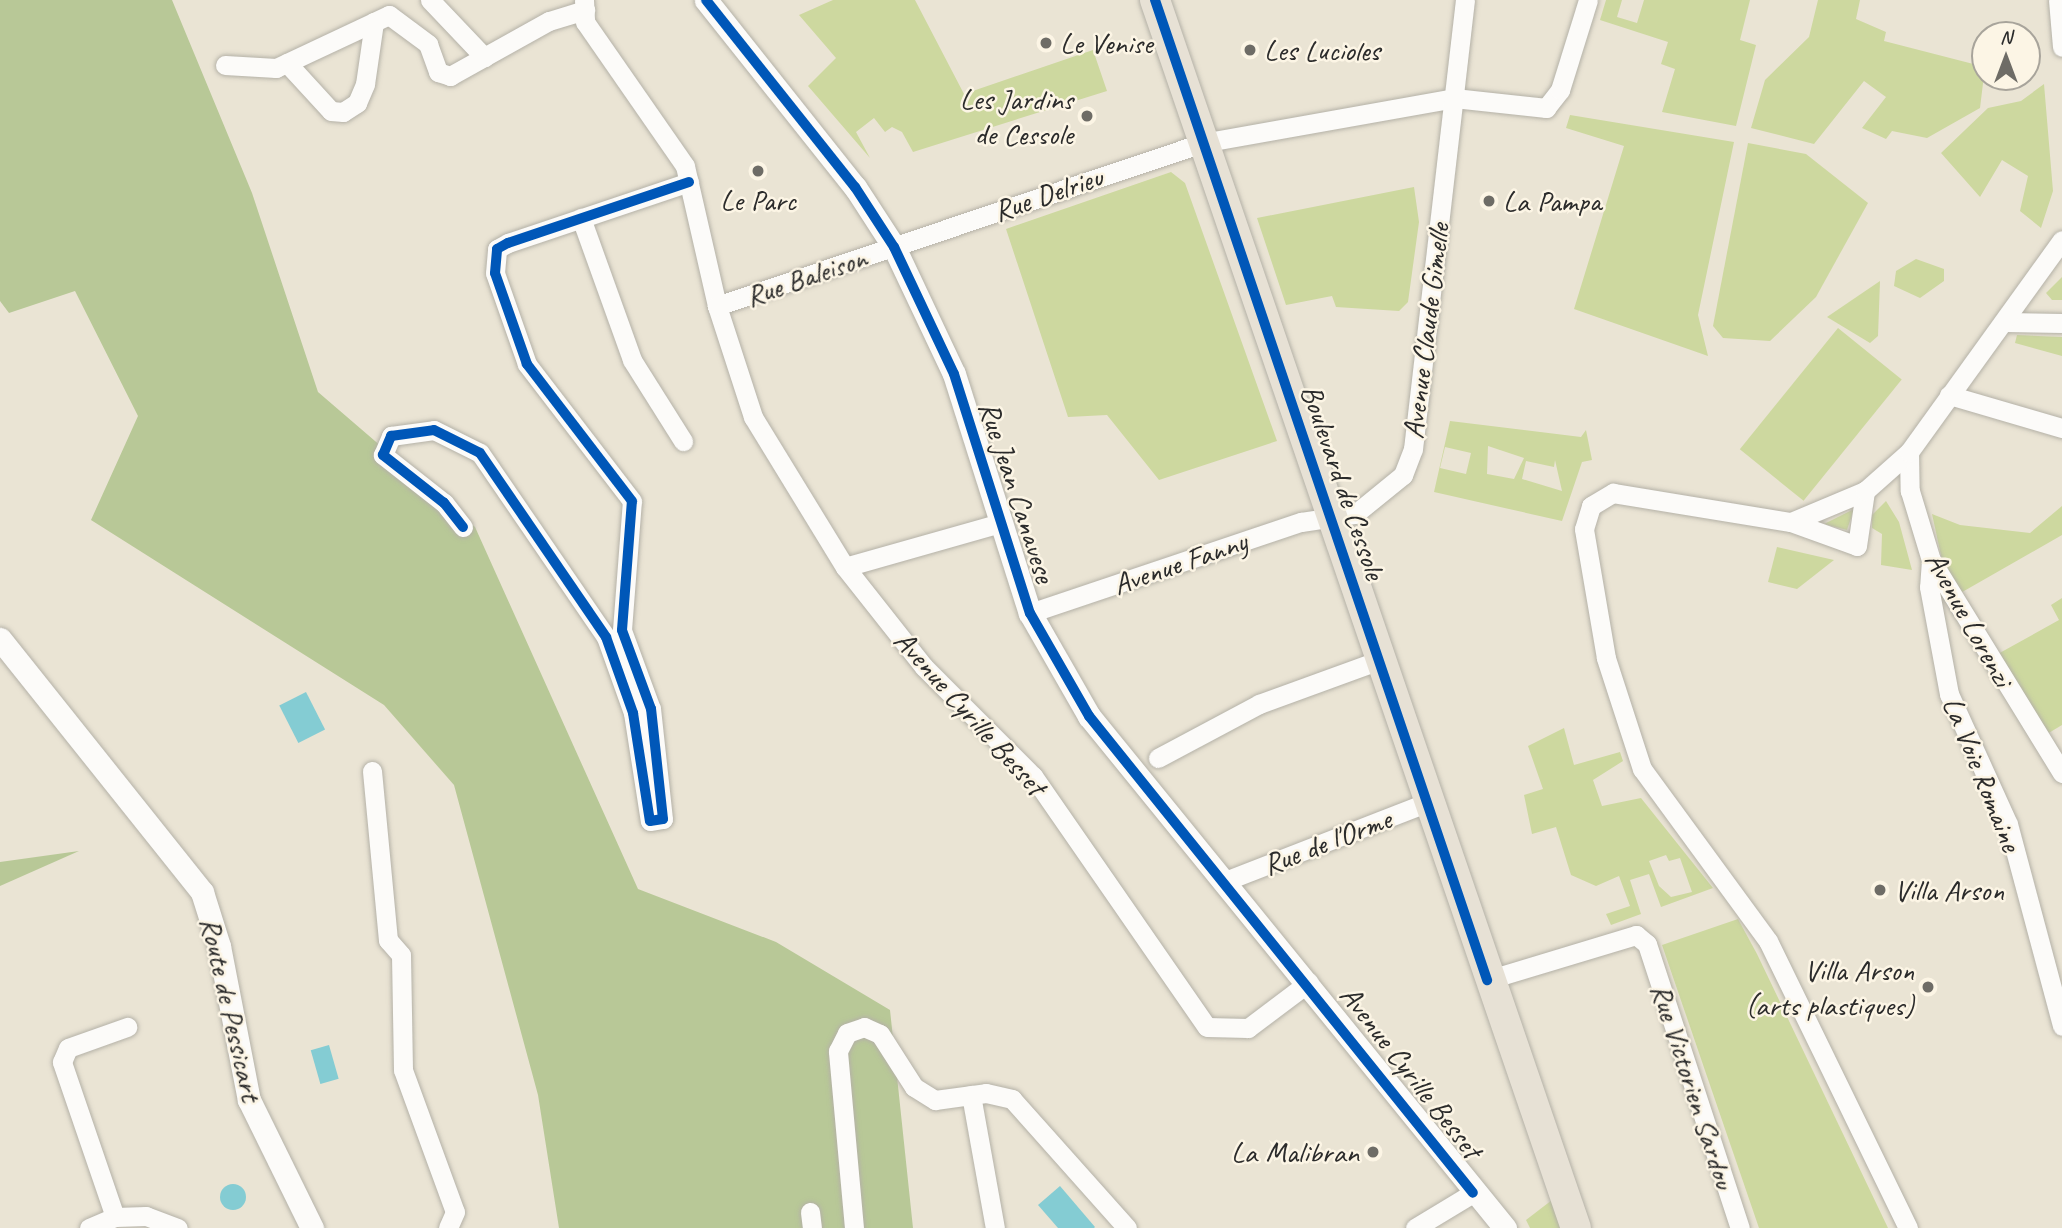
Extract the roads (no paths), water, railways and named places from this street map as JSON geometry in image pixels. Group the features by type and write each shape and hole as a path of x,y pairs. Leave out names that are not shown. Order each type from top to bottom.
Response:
{"main road":[{"name":"Boulevard de Cessole","path":"1155,0 1377,661 1576,1228"}],"street":[{"path":"430,0 484,57"},
{"name":"Rue Jean Canavese","path":"706,0 855,187 894,247 954,374 1030,613 1089,716 1228,880 1310,982"},
{"name":"Avenue Claude Gimelle","path":"1330,517 1355,514 1382,496 1403,475 1413,449 1465,0"},
{"name":"Rue Delrieu","path":"894,247 1202,144 1454,98 1546,108 1560,90 1588,0"},
{"path":"2058,0 2062,47"},
{"path":"225,65 287,63 389,16 428,44 438,72 450,76 549,21 584,5"},
{"name":"Avenue Cyrille Besset","path":"584,5 585,22 685,166 717,306 752,417 845,567 924,667 1032,776 1207,1027 1248,1028 1310,982 1473,1193 1505,1228"},
{"path":"287,63 331,111 343,112 357,103 365,84 374,22"},
{"path":"463,527 444,502 383,455 391,436 435,430 480,453 606,637 633,713 650,821 663,819 650,709 622,630 632,501 527,363 495,273 497,249 689,182"},
{"path":"580,218 632,360 683,441"},
{"path":"1791,522 1865,491 1909,452 2006,322 2062,240"},
{"name":"Rue Baleison","path":"717,306 894,247"},
{"path":"2006,322 2062,323"},
{"path":"1950,395 2062,428"},
{"name":"Avenue Lorenzi","path":"1909,452 1910,491 1931,560 2062,773"},
{"path":"1865,491 1857,546 1791,522 1613,493 1591,506 1585,544 1606,658 1642,769 1768,941 1909,1228"},
{"name":"Avenue Fanny","path":"1030,613 1330,517"},
{"path":"845,567 1000,523"},
{"name":"La Voie Romaine","path":"1931,560 1929,587 1948,694 2008,824 2062,1026"},
{"name":"Route de Pessicart","path":"0,639 202,892 219,946 249,1100 312,1228"},
{"path":"1158,758 1259,704 1377,661"},
{"path":"372,771 388,940 401,955 403,1070 455,1212 448,1228"},
{"name":"Rue de l'Orme","path":"1228,880 1426,803"},
{"name":"Rue Victorien Sardou","path":"1487,980 1636,935 1647,944 1740,1228"},
{"path":"115,1217 62,1062 68,1048 127,1027"},
{"path":"854,1228 838,1051 846,1033 864,1027 880,1034 914,1087 935,1100 971,1095 1012,1099 1127,1228"},
{"path":"971,1095 995,1228"},
{"path":"1415,1228 1473,1193"},
{"path":"89,1228 115,1217 146,1216 178,1228"}],"water":[{"path":"306,692 325,729 298,743 279,706"},
{"path":"329,1045 339,1079 320,1084 311,1050"},
{"path":"233,1184 242,1188 246,1197 242,1206 233,1210 224,1206 220,1197 224,1188"},
{"path":"1060,1186 1094,1228 1058,1228 1038,1205"}],"place":[{"name":"Le Venise","path":"1046,43"},
{"name":"Les Lucioles","path":"1250,50"},
{"name":"Les Jardins de Cessole","path":"1087,116"},
{"name":"Le Parc","path":"758,171"},
{"name":"La Pampa","path":"1489,201"},
{"name":"Villa Arson","path":"1880,890"},
{"name":"Villa Arson (arts plastiques)","path":"1928,987"},
{"name":"La Malibran","path":"1373,1152"}]}
